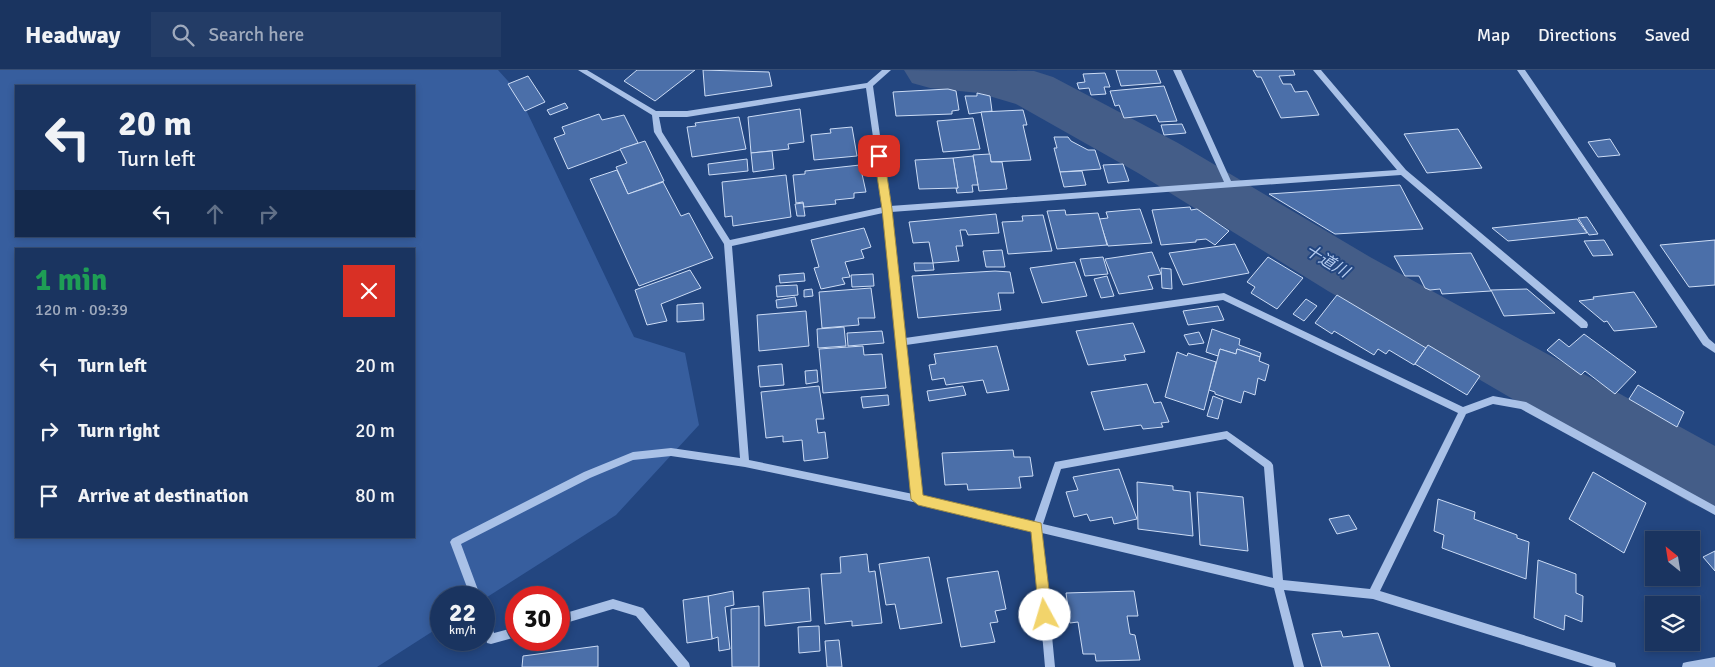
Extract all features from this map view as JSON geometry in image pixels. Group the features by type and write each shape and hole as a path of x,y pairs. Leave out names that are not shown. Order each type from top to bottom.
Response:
{"street":[{"path":"582,70 655,114 687,114 869,85 884,72"},
{"path":"1177,70 1229,185"},
{"path":"1317,70 1403,172 1584,324"},
{"path":"1521,70 1706,342 1715,349"},
{"path":"869,85 887,209 918,499"},
{"path":"655,114 658,132 728,244 745,463"},
{"path":"728,244 887,209 1403,172"},
{"path":"901,342 1224,296 1463,411"},
{"path":"1373,594 1463,411 1493,400 1523,405 1715,511"},
{"path":"1050,667 1037,527 1058,465 1227,435 1268,465 1278,584 1299,667"},
{"path":"472,586 455,542 587,475 633,456 671,452 745,463 918,499 1278,584 1373,594 1611,667"},
{"path":"570,617 614,604 640,612 685,667"},
{"path":"1687,667 1715,662"}],"shaded area":[{"path":"0,70 498,70 517,91 634,337 685,353 699,425 616,515 495,592 495,586 430,586 430,633 377,667 0,667"}],"building":[{"path":"637,70 695,70 655,101 624,81"},
{"path":"703,70 769,72 772,86 705,96"},
{"path":"1116,70 1156,70 1161,83 1121,86"},
{"path":"1253,70 1293,70 1295,75 1279,76 1283,84 1291,84 1295,92 1307,91 1319,115 1281,118 1261,77 1257,77"},
{"path":"1105,73 1110,87 1104,87 1106,94 1091,95 1089,88 1079,89 1077,83 1085,82 1083,74"},
{"path":"528,76 545,102 525,111 508,84"},
{"path":"1164,86 1177,121 1159,122 1156,115 1124,118 1119,105 1115,106 1110,91"},
{"path":"948,89 956,91 959,110 952,111 952,114 896,116 893,92"},
{"path":"977,93 990,96 992,111 969,114 965,96 977,96"},
{"path":"565,103 568,108 550,115 547,110"},
{"path":"800,109 804,142 788,144 789,149 751,153 748,117"},
{"path":"1023,110 1027,125 1023,125 1031,160 991,162 981,112"},
{"path":"599,114 602,120 624,115 638,143 568,169 554,138 565,134 562,127"},
{"path":"739,117 746,149 692,157 687,127 696,126 695,123"},
{"path":"973,118 980,149 943,152 937,121"},
{"path":"1182,124 1186,133 1164,135 1161,125"},
{"path":"852,127 857,156 814,160 811,135 831,133 830,129"},
{"path":"1458,129 1482,168 1427,173 1404,134"},
{"path":"1054,137 1068,137 1071,141 1088,150 1095,150 1101,169 1060,172 1054,148 1057,148"},
{"path":"1610,139 1620,155 1598,157 1588,142"},
{"path":"645,141 664,181 628,194 616,167 627,163 620,149"},
{"path":"772,151 774,169 753,172 751,153"},
{"path":"990,154 991,162 1002,162 1007,189 979,191 973,155"},
{"path":"973,156 978,185 972,185 973,192 957,193 956,188 958,188 953,158"},
{"path":"953,158 958,188 919,189 915,160"},
{"path":"747,159 748,171 709,175 708,164"},
{"path":"1123,164 1129,181 1108,183 1103,165"},
{"path":"860,165 866,192 854,193 854,198 835,200 836,204 804,207 803,202 796,203 793,175 805,174 805,171"},
{"path":"617,170 628,194 663,182 681,216 689,213 713,258 639,286 590,179"},
{"path":"1082,171 1086,185 1064,187 1060,172"},
{"path":"786,175 791,217 733,226 732,216 725,217 722,182"},
{"path":"1400,185 1423,229 1335,234 1269,194"},
{"path":"803,203 805,216 797,216 795,204"},
{"path":"1190,207 1191,210 1197,209 1229,231 1215,245 1206,239 1196,240 1196,242 1161,245 1152,210"},
{"path":"1140,209 1152,243 1108,246 1099,219 1108,218 1106,212"},
{"path":"1065,210 1066,215 1098,213 1107,245 1057,249 1047,211"},
{"path":"996,214 999,233 968,235 966,230 960,230 963,246 956,246 959,261 933,263 929,242 913,243 909,222"},
{"path":"1043,215 1052,251 1008,254 1002,222 1023,221 1022,216"},
{"path":"1587,217 1598,234 1589,235 1578,218"},
{"path":"1577,219 1587,233 1508,241 1492,228"},
{"path":"864,228 871,247 861,250 864,258 845,262 850,277 842,278 845,284 821,289 814,268 819,267 811,240"},
{"path":"1604,240 1613,255 1593,256 1584,241"},
{"path":"1715,240 1715,285 1689,287 1660,245"},
{"path":"1235,244 1249,273 1183,285 1169,253"},
{"path":"1002,250 1005,267 986,267 983,251"},
{"path":"1152,252 1161,274 1148,276 1153,289 1119,294 1105,259"},
{"path":"1471,253 1491,291 1442,294 1440,289 1430,290 1425,288 1419,276 1405,276 1394,256"},
{"path":"1103,257 1108,274 1085,276 1080,259"},
{"path":"1268,257 1303,278 1277,309 1251,293 1255,287 1247,282"},
{"path":"1075,262 1087,296 1042,303 1030,268"},
{"path":"914,263 933,263 934,270 915,271"},
{"path":"1161,268 1171,269 1172,289 1162,288"},
{"path":"690,270 701,288 661,304 667,321 647,325 635,290"},
{"path":"995,271 1010,272 1014,293 998,293 1001,310 918,318 912,276"},
{"path":"804,273 805,281 780,283 779,275"},
{"path":"873,274 874,286 852,287 851,275"},
{"path":"1107,276 1114,296 1101,298 1094,279"},
{"path":"797,285 798,295 777,297 776,286"},
{"path":"871,288 875,318 858,318 859,325 822,328 819,292"},
{"path":"812,289 813,296 804,297 804,290"},
{"path":"1527,289 1555,313 1504,316 1491,290"},
{"path":"1634,292 1657,327 1614,331 1607,321 1604,322 1579,301 1594,299 1593,297"},
{"path":"1337,295 1426,348 1414,365 1389,350 1386,354 1378,349 1374,355 1334,331 1332,334 1315,323"},
{"path":"795,297 797,306 777,308 776,300"},
{"path":"1306,299 1317,306 1304,321 1293,314"},
{"path":"703,303 704,320 677,322 677,305"},
{"path":"1218,306 1224,320 1188,325 1183,311"},
{"path":"806,311 809,346 759,351 757,315"},
{"path":"1133,323 1145,352 1124,355 1126,360 1088,365 1076,331"},
{"path":"844,327 846,346 818,348 817,329"},
{"path":"1212,329 1240,339 1239,345 1261,353 1260,357 1237,349 1236,354 1220,349 1218,356 1206,352"},
{"path":"882,331 884,343 848,346 847,333"},
{"path":"1199,332 1204,343 1189,345 1184,335"},
{"path":"1584,334 1636,372 1615,394 1585,371 1581,375 1547,350 1559,339 1569,347"},
{"path":"1428,345 1480,376 1467,395 1415,364"},
{"path":"863,346 864,355 882,354 886,388 823,393 819,349"},
{"path":"997,346 1009,390 987,393 983,380 946,385 944,378 932,380 929,365 936,364 934,354"},
{"path":"1220,349 1236,354 1237,349 1260,357 1259,361 1269,365 1265,381 1258,378 1255,395 1244,391 1241,403 1209,390"},
{"path":"1177,352 1187,356 1188,353 1216,362 1204,410 1165,397"},
{"path":"782,364 784,385 760,387 758,366"},
{"path":"817,370 818,382 806,384 805,371"},
{"path":"1147,384 1154,403 1161,402 1169,422 1161,423 1163,427 1143,429 1141,425 1104,430 1091,392"},
{"path":"1638,385 1684,412 1677,427 1629,399"},
{"path":"819,386 824,419 816,419 818,433 825,432 828,458 804,461 802,440 783,442 783,436 766,438 761,392"},
{"path":"963,386 966,395 929,401 927,391"},
{"path":"888,395 889,405 863,408 861,397"},
{"path":"1213,396 1223,400 1218,419 1207,416"},
{"path":"1013,450 1014,457 1030,457 1033,476 1019,477 1021,488 968,490 967,484 945,485 942,453"},
{"path":"1119,469 1137,519 1114,524 1112,517 1090,521 1087,514 1074,517 1066,492 1078,490 1073,477"},
{"path":"1593,472 1646,503 1624,553 1569,519"},
{"path":"1137,482 1173,486 1173,490 1190,492 1193,536 1138,529"},
{"path":"1197,492 1243,497 1248,551 1200,545"},
{"path":"1438,499 1475,512 1474,519 1517,535 1517,538 1529,542 1526,579 1442,548 1444,535 1434,531"},
{"path":"1349,515 1357,529 1337,534 1329,519"},
{"path":"1715,551 1715,571 1703,557"},
{"path":"867,554 869,572 875,571 882,623 852,626 852,621 825,624 821,574 841,573 840,557"},
{"path":"929,557 942,623 900,629 895,604 886,605 879,564"},
{"path":"1538,560 1576,574 1576,593 1583,596 1582,622 1565,615 1564,630 1534,618"},
{"path":"998,571 1006,609 995,611 998,622 990,623 995,642 961,647 947,578"},
{"path":"809,588 811,621 765,626 763,592"},
{"path":"733,591 734,605 725,607 730,649 719,651 718,637 712,639 708,596"},
{"path":"1134,591 1138,616 1127,616 1130,634 1135,635 1140,660 1096,661 1095,654 1083,654 1078,622 1070,623 1066,593"},
{"path":"708,596 712,639 687,643 683,600"},
{"path":"759,606 759,667 732,667 731,609"},
{"path":"819,626 820,651 799,653 798,627"},
{"path":"1341,631 1343,637 1378,633 1390,667 1322,667 1312,634"},
{"path":"839,640 842,667 827,667 825,641"},
{"path":"598,646 598,667 522,667 523,656"}],"waterway":[{"name":"十道川","path":"930,70 979,75 1034,90 1158,158 1349,274 1715,481"}],"route":[{"path":"879,156 887,209 918,499 1037,527 1045,615"}]}
